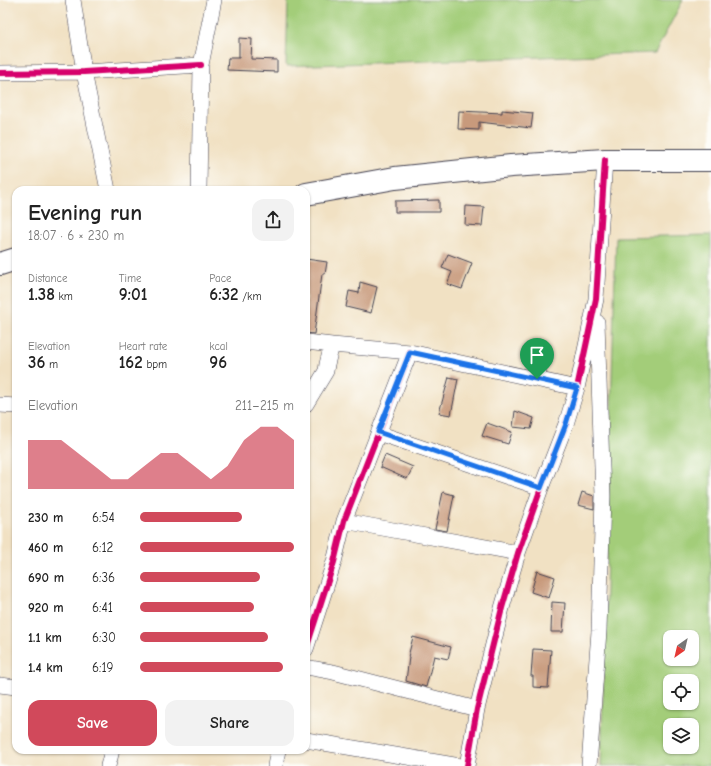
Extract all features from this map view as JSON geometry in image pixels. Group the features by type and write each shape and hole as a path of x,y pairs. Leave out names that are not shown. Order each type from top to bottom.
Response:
{"highway":[{"path":"310,193 395,178 511,166 605,160 711,160"},
{"path":"0,264 12,260"}],"street":[{"path":"73,0 84,72 107,186"},
{"path":"199,186 201,65 214,0"},
{"path":"0,73 84,72 201,65"},
{"path":"589,766 600,631 603,496 596,299 605,160"},
{"path":"467,766 477,709 502,608 518,553 566,424 577,388 596,299"},
{"path":"310,342 410,352 577,388"},
{"path":"310,397 326,371 332,345"},
{"path":"537,379 543,351"},
{"path":"310,636 334,562 344,521 410,352"},
{"path":"0,405 12,406"},
{"path":"378,432 541,488"},
{"path":"344,521 518,553"},
{"path":"310,669 333,672 477,709"},
{"path":"0,685 12,686"},
{"path":"310,741 460,766"},
{"path":"108,766 111,754"},
{"path":"275,766 277,754"}],"green space":[{"path":"288,0 683,0 655,53 286,66"},
{"path":"711,235 711,766 601,766 616,237"}],"building":[{"path":"239,38 252,39 251,59 277,60 277,72 227,70 228,58 239,58"},
{"path":"502,110 533,113 531,128 479,122 479,130 458,129 459,111 502,113"},
{"path":"439,200 439,212 395,212 395,201"},
{"path":"466,206 484,207 482,226 465,225"},
{"path":"448,254 472,263 462,289 447,284 452,272 442,268"},
{"path":"310,260 327,262 325,274 322,274 314,334 310,334"},
{"path":"360,282 377,287 371,313 346,307 349,291 359,293"},
{"path":"449,377 458,379 451,415 439,413"},
{"path":"515,411 534,418 531,429 513,427"},
{"path":"487,423 512,432 508,444 482,436"},
{"path":"385,455 413,467 407,479 380,467"},
{"path":"443,492 454,495 447,531 435,529"},
{"path":"582,492 594,496 594,509 578,505"},
{"path":"537,571 555,577 549,598 531,592"},
{"path":"552,602 565,603 563,632 551,632"},
{"path":"413,637 451,647 448,659 434,656 426,687 406,681 408,657"},
{"path":"533,649 551,650 548,688 533,687 533,676 531,676"}],"cycle path":[{"path":"0,73 84,72 201,65"},
{"path":"467,766 477,709 502,608 518,553 566,424 577,388 596,299 605,160"},
{"path":"310,637 334,562 344,521 410,352"}],"route":[{"path":"410,352 537,379 577,388 566,424 541,488 378,432 410,352"}]}
